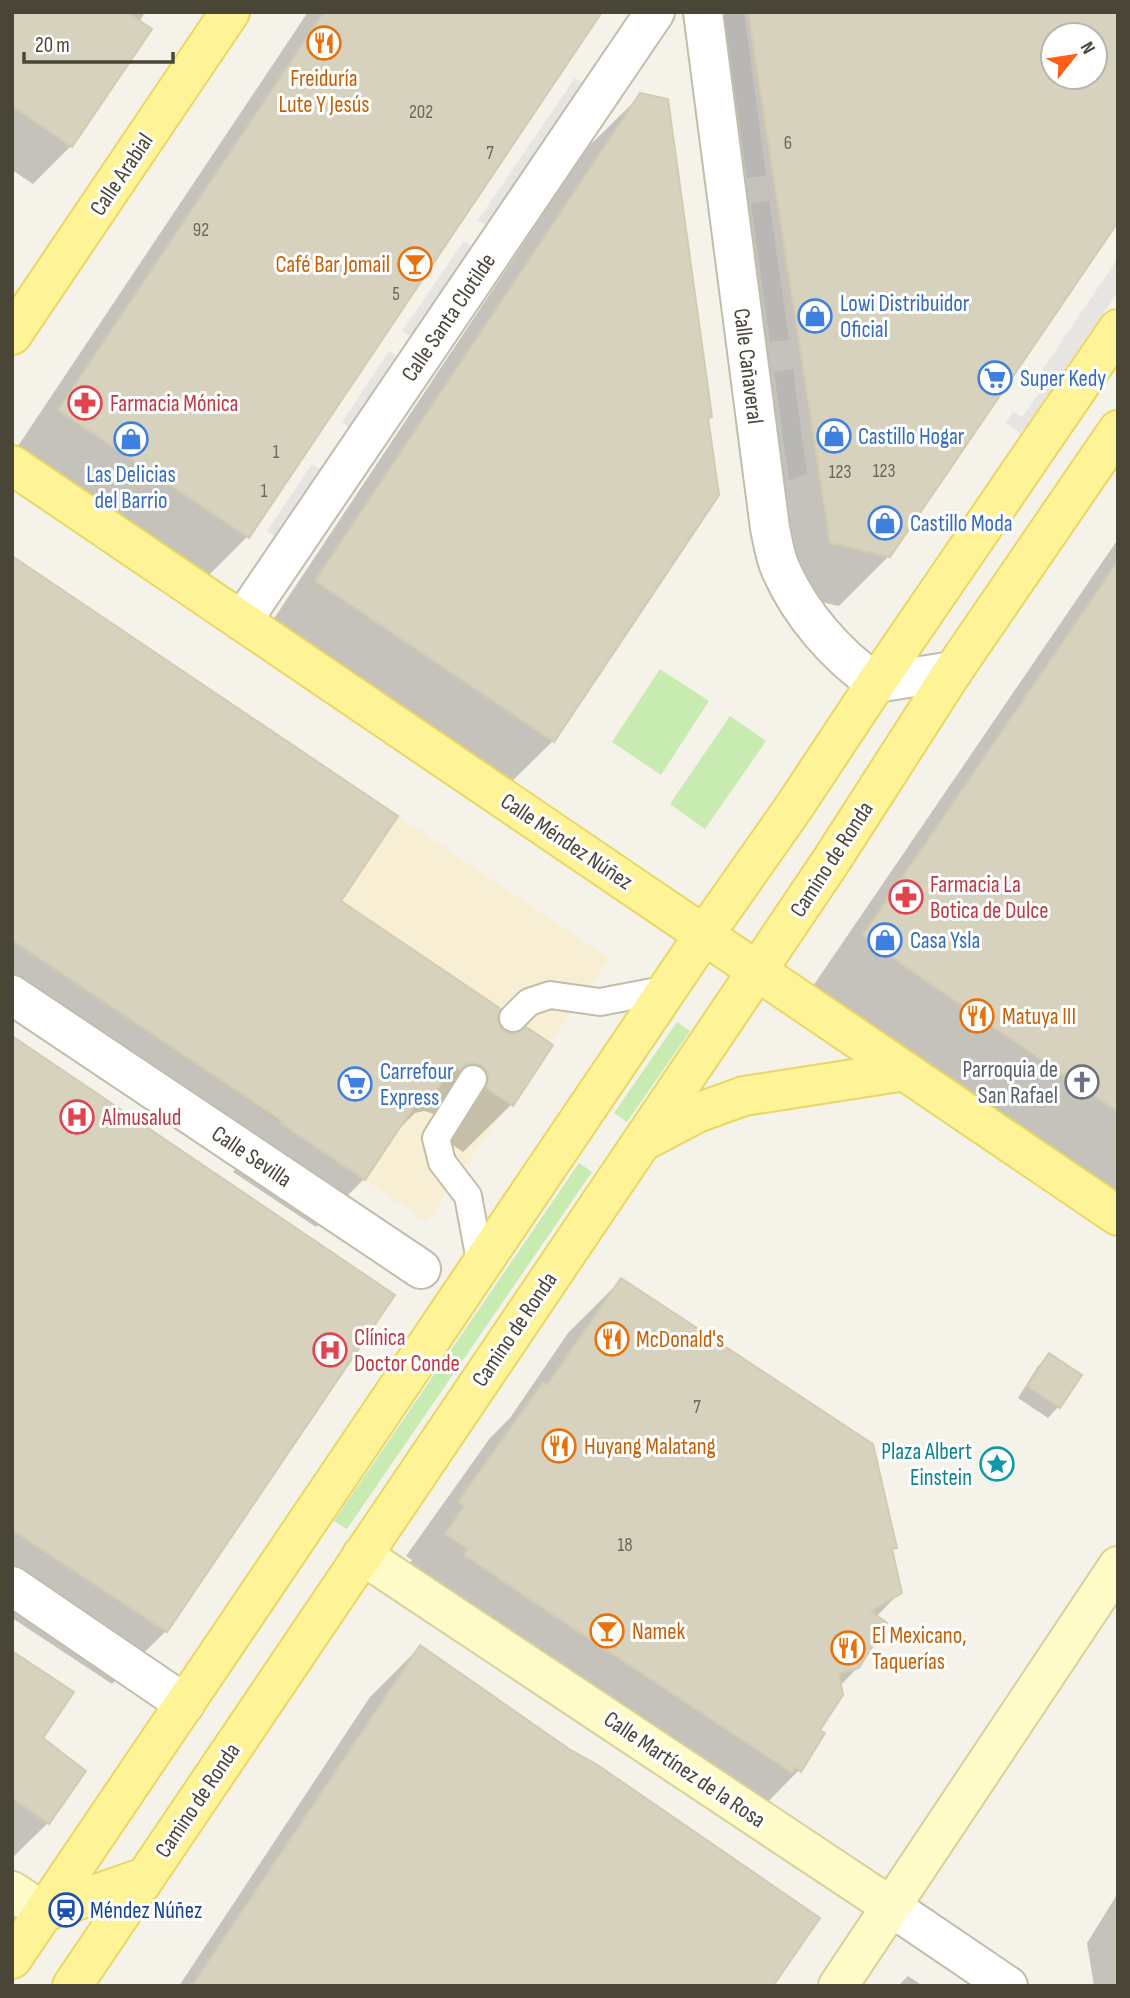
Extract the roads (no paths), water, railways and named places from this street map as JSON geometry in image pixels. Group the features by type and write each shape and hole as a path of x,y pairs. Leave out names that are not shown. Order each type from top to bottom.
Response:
{"main road":[{"name":"Calle Arabial","path":"19,316 230,12"},
{"path":"12,1959 704,935 794,807 1118,329"},
{"name":"Camino de Ronda","path":"72,1986 833,858 953,671 1118,430"},
{"name":"Calle Méndez Núñez","path":"13,465 1118,1216"},
{"path":"641,1143 697,1113 744,1096 905,1070"},
{"path":"297,1539 362,1555"},
{"name":"Calle Martínez de la Rosa","path":"362,1555 890,1906"},
{"path":"838,1986 1118,1566"},
{"path":"44,1912 145,1877"},
{"path":"12,1891 44,1912"}],"street":[{"name":"Calle Santa Clotilde","path":"242,621 654,12"},
{"name":"Calle Cañaveral","path":"703,12 775,552 782,573 819,631 845,659 876,683"},
{"path":"876,683 953,671"},
{"name":"Calle Sevilla","path":"12,995 421,1269"},
{"path":"12,1586 185,1704"},
{"name":"Calle Martínez de la Rosa","path":"890,1906 1008,1986"}],"lane":[{"path":"513,1018 529,1002 550,995 600,1002 668,989"},
{"path":"473,1079 436,1138 442,1162 468,1196 481,1266"}],"place":[{"name":"Freiduría Lute Y Jesús","path":"324,43"},
{"name":"Café Bar Jomail","path":"415,264"},
{"name":"Lowi Distribuidor Oficial","path":"815,316"},
{"name":"Super Kedy","path":"995,378"},
{"name":"Farmacia Mónica","path":"85,403"},
{"name":"Castillo Hogar","path":"834,436"},
{"name":"Las Delicias del Barrio","path":"131,439"},
{"name":"Castillo Moda","path":"885,523"},
{"name":"Farmacia La Botica de Dulce","path":"906,897"},
{"name":"Casa Ysla","path":"885,940"},
{"name":"Matuya III","path":"977,1016"},
{"name":"Parroquia de San Rafael","path":"1082,1082"},
{"name":"Carrefour Express","path":"355,1084"},
{"name":"Almusalud","path":"77,1117"},
{"name":"McDonald's","path":"612,1339"},
{"name":"Clínica Doctor Conde","path":"330,1350"},
{"name":"Huyang Malatang","path":"559,1446"},
{"name":"Plaza Albert Einstein","path":"997,1464"},
{"name":"Namek","path":"607,1631"},
{"name":"El Mexicano, Taquerías","path":"848,1648"},
{"name":"Méndez Núñez","path":"66,1910"}]}
